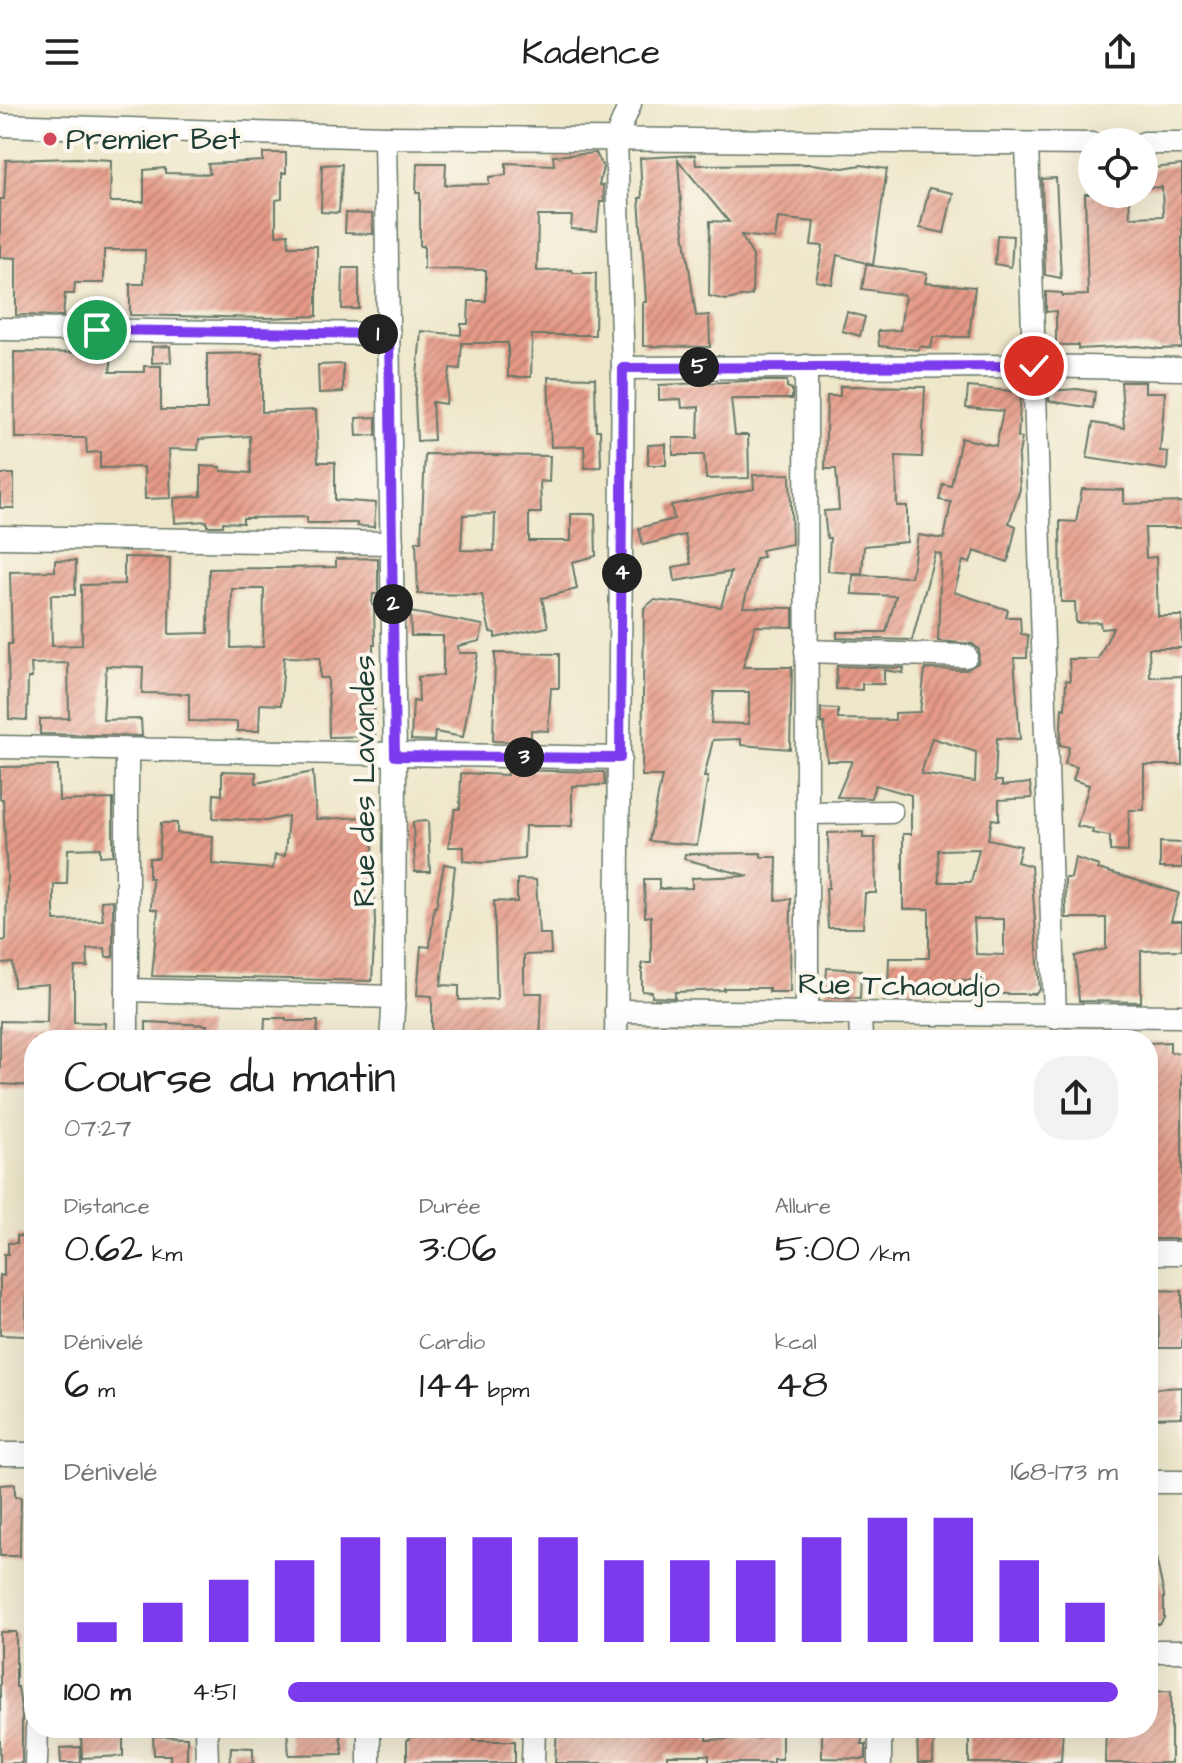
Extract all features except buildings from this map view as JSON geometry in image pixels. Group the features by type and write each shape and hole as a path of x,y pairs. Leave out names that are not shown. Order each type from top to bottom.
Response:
{"street":[{"path":"616,1030 623,368 616,138 630,104"},
{"path":"0,125 385,137 1078,144"},
{"name":"Rue des Lavandes","path":"385,137 395,756 392,1030"},
{"path":"1158,143 1182,143"},
{"path":"1027,144 1055,1017"},
{"path":"0,329 389,334"},
{"path":"806,366 807,1013"},
{"path":"623,368 1034,366 1182,369"},
{"path":"0,537 392,543"},
{"path":"806,651 966,656"},
{"path":"0,747 620,758"},
{"path":"127,750 127,1030"},
{"path":"807,813 891,812"},
{"path":"127,990 394,997"},
{"name":"Rue Tchaoudjo","path":"616,1011 1182,1016"},
{"path":"860,1015 861,1030"},
{"path":"1158,1253 1182,1253"},
{"path":"0,1454 24,1454"},
{"path":"1158,1482 1182,1482"},
{"path":"1158,1651 1182,1651"},
{"path":"36,1763 37,1738"},
{"path":"206,1738 207,1763"},
{"path":"369,1738 369,1763"},
{"path":"533,1763 534,1738"},
{"path":"880,1738 880,1763"}],"place":[{"name":"Premier Bet","path":"50,139"}],"route":[{"path":"97,330 389,334 395,756 620,758 623,368 1034,366"}]}
